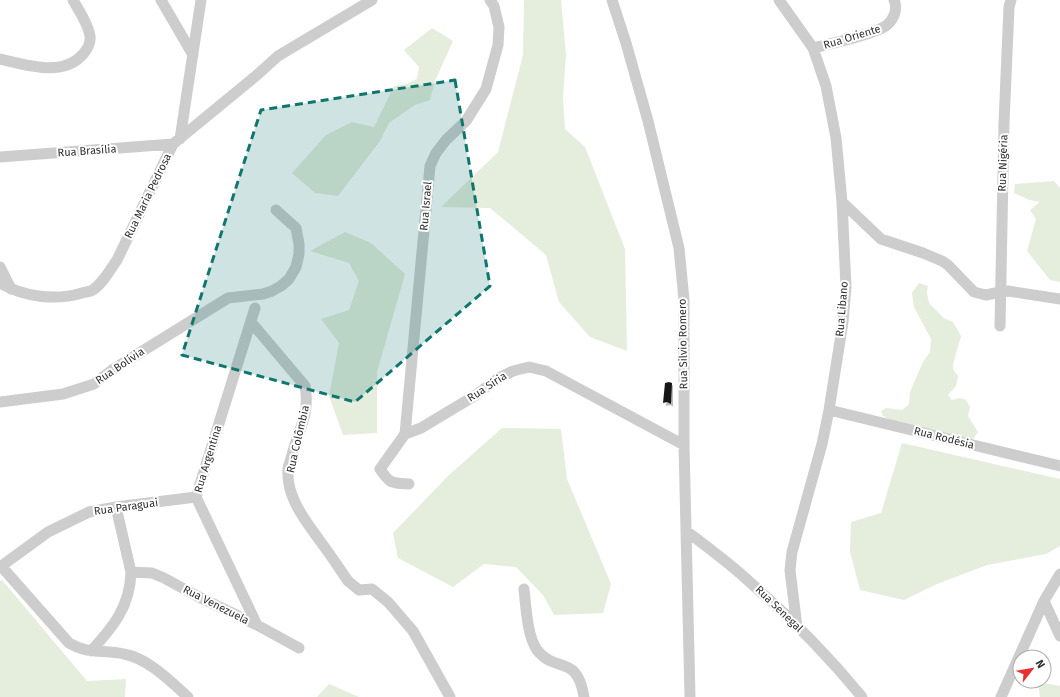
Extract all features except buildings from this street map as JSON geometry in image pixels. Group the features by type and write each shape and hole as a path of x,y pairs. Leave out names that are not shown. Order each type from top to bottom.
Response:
{"street":[{"path":"0,60 42,68 62,67 78,60 88,47 90,37 85,22 73,0"},
{"path":"161,0 193,55"},
{"name":"Rua Maria Pedrosa","path":"0,283 10,289 38,296 67,297 90,291 99,284 117,260 176,142 193,55 200,0"},
{"path":"176,142 278,56 372,0"},
{"name":"Rua Israel","path":"405,434 430,166 436,153 446,140 466,121 486,89 498,45 499,27 494,6 490,0"},
{"name":"Rua Silvio Romero","path":"612,0 648,121 679,248 684,300 684,445 690,697"},
{"name":"Rua Libano","path":"780,0 813,48 826,86 836,138 842,202 846,287 829,410 822,444 792,552 790,570 797,627"},
{"name":"Rua Oriente","path":"813,48 868,33 886,26 893,19 895,12 894,0"},
{"name":"Rua Nigéria","path":"1000,326 1004,115 1011,0"},
{"name":"Rua Brasília","path":"0,157 176,142"},
{"path":"842,202 881,239 942,261 948,265 974,292 986,295 1000,292 1013,292 1060,299"},
{"name":"Rua Bolívia","path":"0,402 63,394 94,384 112,370 228,298 251,296 272,291 281,286 296,267 299,254 296,228 276,210"},
{"path":"0,267 10,289"},
{"name":"Rua Argentina","path":"255,308 196,497 257,625"},
{"name":"Rua Colômbia","path":"251,322 305,386 307,409 288,469 292,496 301,514 348,581 359,590 372,589 388,602 412,631 450,697"},
{"name":"Rua Síria","path":"405,434 422,428 471,398 497,379 513,371 529,367 546,371 684,445"},
{"name":"Rua Rodésia","path":"829,410 1060,466"},
{"path":"405,434 380,469 388,481 396,484 409,484"},
{"name":"Rua Paraguai","path":"1,567 48,532 89,512 116,507 196,497"},
{"path":"91,652 109,632 120,616 127,596 130,581 131,572 116,507"},
{"name":"Rua Senegal","path":"686,531 753,584 845,676 862,697"},
{"path":"1,567 69,644 79,649 91,652 122,653 137,657 153,667 188,697"},
{"name":"Rua Venezuela","path":"131,572 152,573 164,578 257,625 298,648"},
{"path":"1001,697 1044,601 1060,574"},
{"path":"524,590 531,635 534,644 538,651 544,656 574,671 580,678 584,697"},
{"path":"1044,601 1060,636"}],"highlighted area":[{"path":"455,80 490,286 355,402 182,355 261,110"}],"green space":[{"path":"524,0 561,0 566,55 563,98 565,129 585,147 625,249 627,351 590,337 559,302 546,255 490,208 441,207 498,152 523,55"},
{"path":"432,28 453,41 435,81 430,100 415,105 389,123 380,141 338,196 315,193 292,173 326,135 352,122 374,127 394,86 406,84 417,79 419,67 404,50"},
{"path":"1054,181 1060,188 1060,282 1050,280 1027,251 1036,219 1030,210 1040,202 1030,200 1014,193 1015,184"},
{"path":"345,232 371,243 405,274 377,372 377,433 343,435 329,396 339,343 321,319 349,310 359,281 349,263 310,251"},
{"path":"919,283 928,286 927,293 929,303 944,318 953,322 961,336 953,366 958,376 956,386 948,395 952,400 960,398 966,400 970,407 968,416 978,432 972,441 897,424 883,416 881,411 886,408 902,410 909,404 910,392 923,362 930,352 931,339 914,307 912,293"},
{"path":"502,428 561,429 567,479 611,584 603,613 554,615 543,595 516,567 484,564 453,587 398,558 393,533 448,476"},
{"path":"902,443 1060,479 1060,546 1046,554 987,565 937,584 904,600 860,590 850,552 851,522 881,513"},
{"path":"2,580 87,681 126,679 125,697 0,697 0,581"},
{"path":"329,684 359,697 317,697"},
{"path":"1052,685 1060,686 1060,697 1040,697 1039,689 1052,689"}]}
